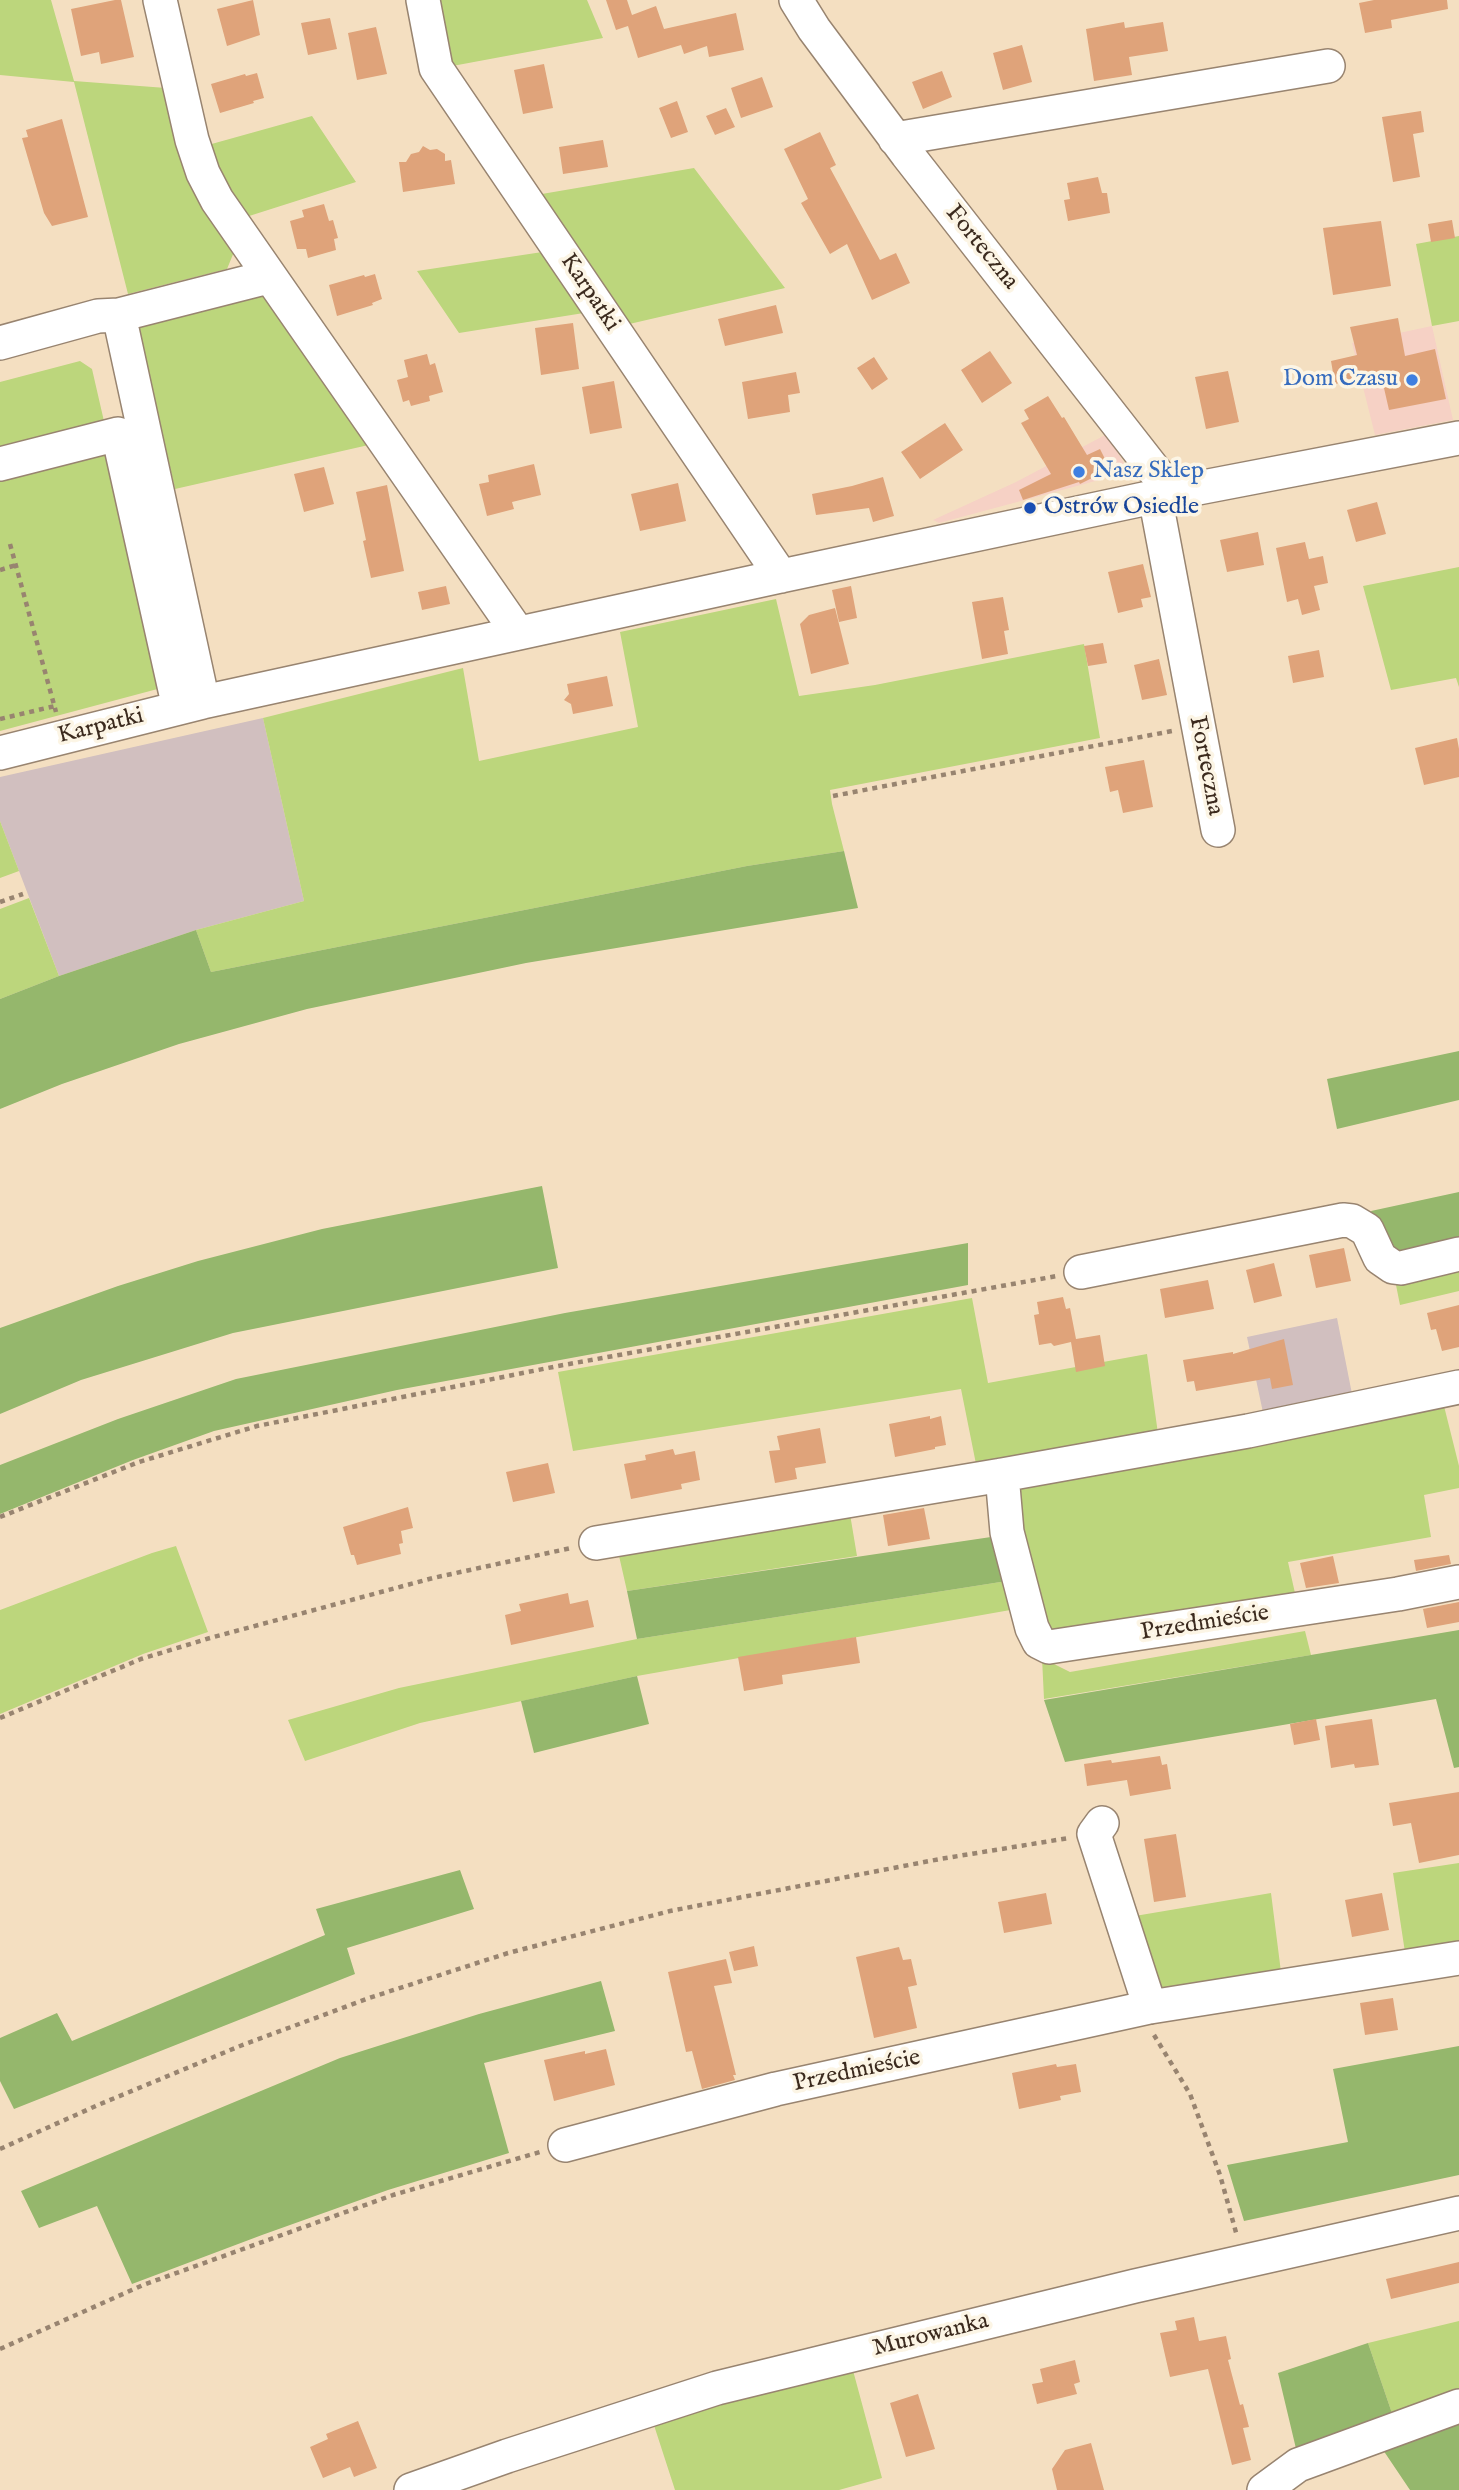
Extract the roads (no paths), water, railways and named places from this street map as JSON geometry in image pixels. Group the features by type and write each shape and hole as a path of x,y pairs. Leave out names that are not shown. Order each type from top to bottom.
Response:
{"street":[{"path":"160,0 192,140 203,173 217,200 518,633"},
{"name":"Karpatki","path":"423,0 436,68 781,576"},
{"name":"Forteczna","path":"796,0 814,29 895,139 1163,494 1197,726 1218,830"},
{"path":"895,139 1328,66"},
{"path":"0,343 98,316 119,315 268,276"},
{"path":"119,315 130,430 191,705"},
{"path":"0,464 130,430"},
{"name":"Karpatki","path":"0,752 191,705 781,576 1163,494 1459,438"},
{"path":"1082,1272 1343,1220 1352,1221 1367,1230 1380,1258 1392,1267 1401,1268 1459,1254"},
{"path":"596,1543 1248,1431 1459,1387"},
{"name":"Przedmieście","path":"1002,1475 1007,1532 1032,1628 1039,1642 1049,1647 1459,1583"},
{"path":"1098,1829 1144,2008"},
{"name":"Przedmieście","path":"565,2145 776,2088 1144,2008 1459,1958"},
{"name":"Murowanka","path":"411,2490 520,2451 717,2388 1243,2260 1459,2213"},
{"path":"1264,2490 1298,2465 1459,2406"}],"place":[{"name":"Dom Czasu","path":"1412,380"},
{"name":"Nasz Sklep","path":"1079,472"},
{"name":"Ostrów Osiedle","path":"1030,508"}]}
